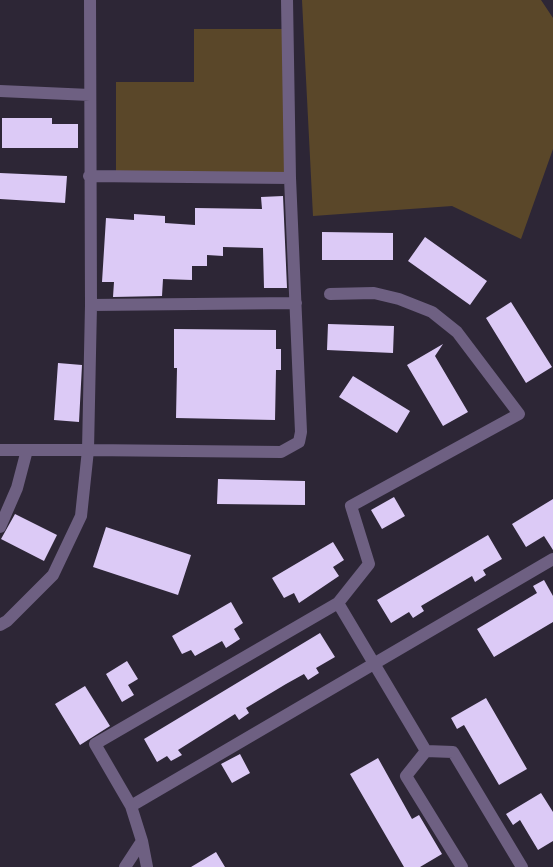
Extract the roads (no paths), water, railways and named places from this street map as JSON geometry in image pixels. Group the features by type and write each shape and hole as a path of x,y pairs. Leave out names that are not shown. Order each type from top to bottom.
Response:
{"street":[{"path":"0,625 7,622 53,575 81,516 88,450 91,305 89,176 90,0"},
{"path":"0,450 281,452 299,442 301,432 290,178 287,0"},
{"path":"0,91 90,95"},
{"path":"89,176 290,178"},
{"path":"147,867 142,841 131,806 95,744 338,603 369,564 351,506 519,414 457,332 432,312 399,299 374,293 330,294"},
{"path":"91,305 296,303"},
{"path":"0,527 17,488 26,450"},
{"path":"131,806 372,662 553,559"},
{"path":"338,603 426,751"},
{"path":"426,751 406,776 462,867"},
{"path":"426,751 453,752 522,867"},
{"path":"126,867 142,841"}]}
